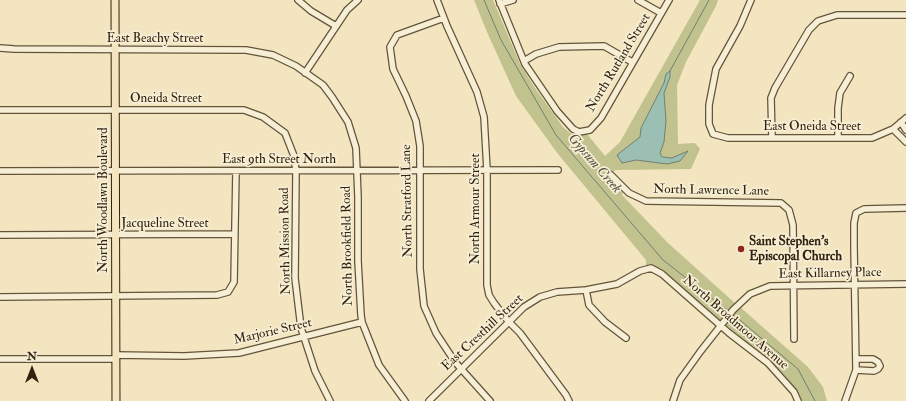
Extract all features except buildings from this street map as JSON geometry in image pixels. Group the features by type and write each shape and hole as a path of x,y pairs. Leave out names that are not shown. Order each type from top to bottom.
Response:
{"main road":[{"name":"North Woodlawn Boulevard","path":"115,0 116,401"}],"street":[{"path":"298,0 311,11 336,26"},
{"path":"305,73 347,10 358,0"},
{"name":"North Armour Street","path":"437,0 477,92 484,117 487,170 487,285 489,295 508,321 520,333 566,395 568,401"},
{"path":"513,0 499,2 524,61 536,54 559,47 604,46 632,62"},
{"path":"638,0 661,13"},
{"name":"North Rutland Street","path":"524,61 557,112 573,129 579,132 590,130 601,118 668,0"},
{"name":"East Oneida Street","path":"750,0 740,26 716,69 709,105 709,124 713,134 728,138 872,138 893,129 906,118"},
{"path":"772,138 771,98 775,88 809,30 818,21 837,15 906,15"},
{"name":"North Stratford Lane","path":"444,18 397,36 390,47 393,69 416,121 420,146 420,269 424,306 436,333 455,362 490,401"},
{"name":"East Beachy Street","path":"0,48 246,50 273,55 296,66 305,73"},
{"name":"North Brookfield Road","path":"305,73 322,85 332,97 348,122 356,148 358,261 362,322 379,365 405,401"},
{"path":"838,138 838,108 840,93 850,76"},
{"name":"Oneida Street","path":"0,110 244,110 263,117 285,133 294,156 296,171"},
{"path":"901,122 906,130"},
{"path":"893,129 906,142"},
{"name":"East 9th Street North","path":"0,171 558,170"},
{"path":"0,297 217,295 228,292 234,282 236,171"},
{"name":"North Mission Road","path":"296,171 295,278 301,328 315,371 330,401"},
{"name":"North Lawrence Lane","path":"611,175 629,193 646,201 781,203 789,210 793,225 794,339"},
{"path":"845,401 856,370 854,223 856,213 864,209 906,208"},
{"name":"Jacqueline Street","path":"0,235 234,234"},
{"name":"East Cresthill Street","path":"429,401 508,321 524,307 540,297 557,292 586,290 616,284 640,271 651,268"},
{"name":"North Broadmoor Avenue","path":"651,268 662,274 721,326 768,363 794,392 798,401"},
{"name":"East Killarney Place","path":"721,326 733,310 750,294 770,286 906,284"},
{"path":"586,290 589,305 605,322 626,338"},
{"name":"Marjorie Street","path":"0,359 184,356 239,353 362,322"},
{"path":"673,401 680,380 721,326"},
{"path":"856,359 873,359 878,362 880,366 874,371 856,370"}],"green space":[{"path":"474,0 493,0 520,64 537,91 563,127 570,133 576,135 587,134 605,156 620,142 700,0 718,0 686,62 677,85 678,144 695,143 700,149 691,169 616,170 607,175 623,193 622,195 668,243 736,304 725,318 721,320 717,319 662,272 646,267 646,260 558,154 516,96"},
{"path":"740,307 808,367 823,387 827,401 802,401 796,389 779,369 726,325"}],"water":[{"path":"670,71 670,77 664,93 666,121 664,142 660,153 662,157 672,158 688,151 680,161 667,164 636,160 622,163 617,155 640,137 641,128 664,83 666,74"}],"waterway":[{"name":"Gypsum Creek","path":"484,0 501,40 556,135 663,260 727,310"},
{"path":"670,71 709,0"},
{"name":"Gypsum Creek","path":"735,316 798,369 815,401"}],"place":[{"name":"Saint Stephen's Episcopal Church","path":"741,249"}]}
